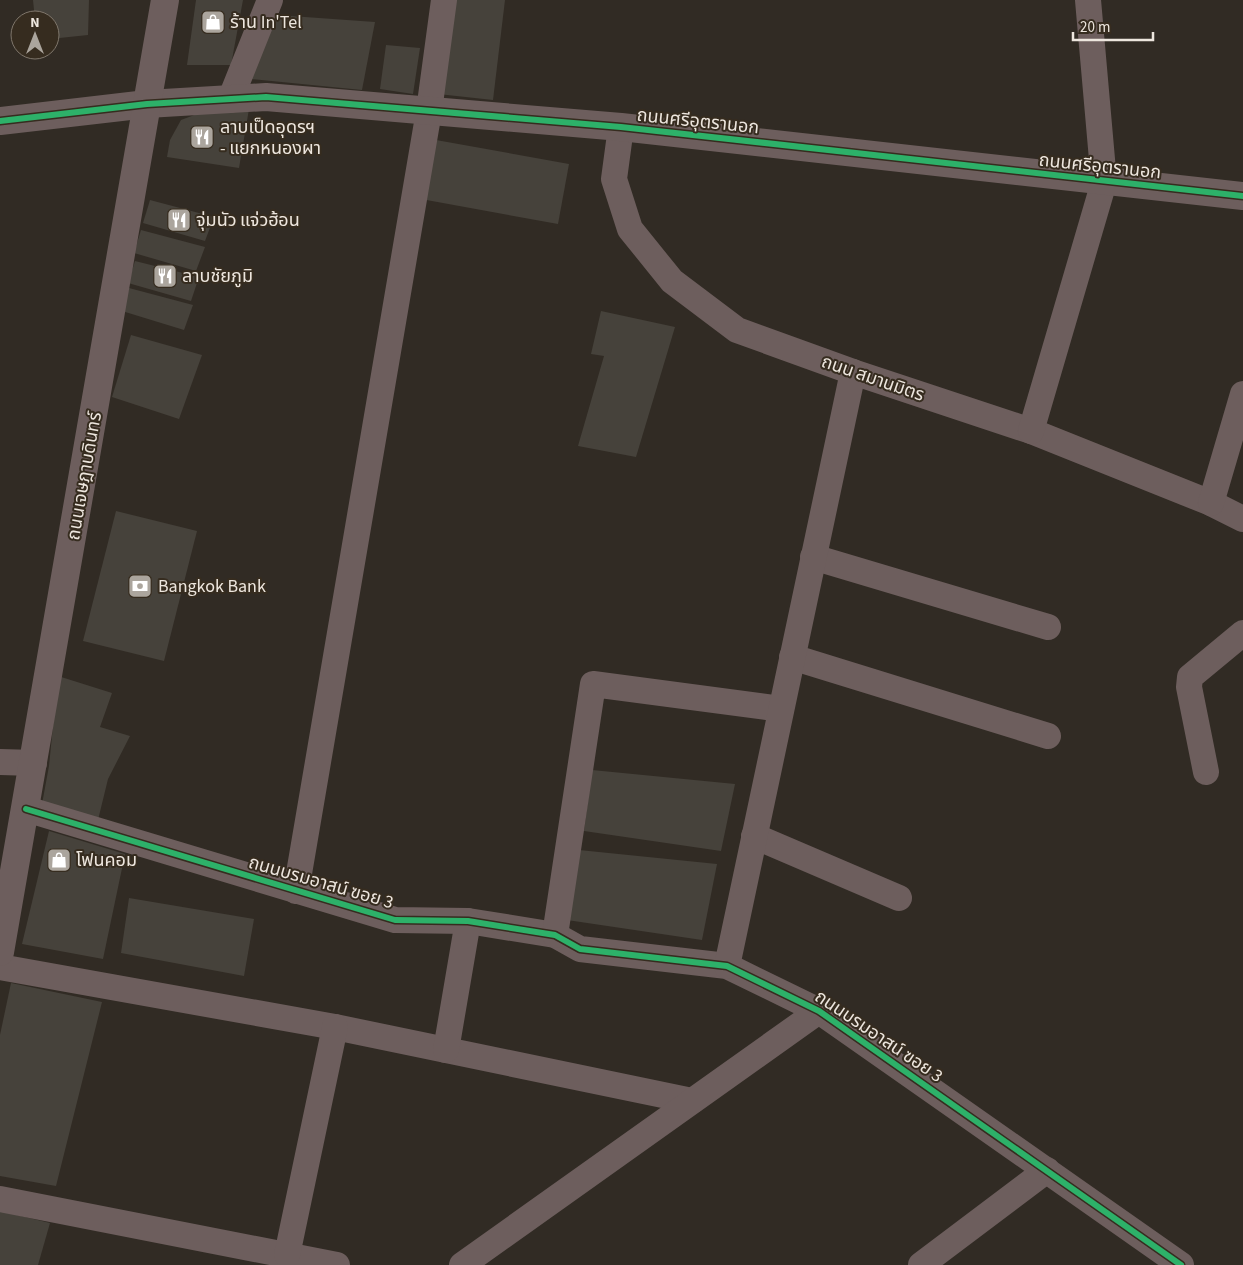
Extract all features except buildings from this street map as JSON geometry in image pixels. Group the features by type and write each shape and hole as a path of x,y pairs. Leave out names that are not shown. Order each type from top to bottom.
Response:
{"street":[{"name":"ถนนเจษฎาบดินทร์","path":"0,952 165,0"},
{"path":"230,100 270,0"},
{"path":"296,891 429,111 444,0"},
{"path":"1031,431 1104,182 1088,0"},
{"name":"ถนนศรีอุตรานอก","path":"0,121 147,104 266,98 621,127 1243,196"},
{"name":"ถนน สมานมิตร","path":"621,127 614,179 630,229 672,281 737,330 853,372 1031,431 1212,503 1243,519"},
{"path":"727,966 853,372"},
{"path":"1212,503 1243,394"},
{"path":"813,557 1048,627"},
{"path":"1206,772 1189,687 1190,676 1243,633"},
{"path":"792,658 1048,736"},
{"path":"555,935 593,684 781,709"},
{"path":"0,762 34,763"},
{"name":"ถนนบรมอาสน์ ฃอย 3","path":"26,808 395,920 468,921 555,935 580,949 727,966 819,1010 1181,1265"},
{"path":"754,836 899,898"},
{"path":"446,1050 468,921"},
{"path":"0,967 335,1027 692,1101"},
{"path":"462,1265 819,1010"},
{"path":"287,1255 335,1027"},
{"path":"921,1265 1047,1170"},
{"path":"0,1199 337,1265"}],"cycle path":[{"path":"0,121 147,104 266,97 621,127 1243,196"},
{"path":"26,809 395,920 468,921 555,935 580,949 727,966 819,1011 1181,1265"}],"place":[{"name":"ร้าน In'Tel","path":"213,22"},
{"name":"ลาบเป็ดอุดรฯ - แยกหนองผา","path":"202,137"},
{"name":"จุ่มนัว แจ่วฮ้อน","path":"179,220"},
{"name":"ลาบชัยภูมิ","path":"165,276"},
{"name":"Bangkok Bank","path":"140,586"},
{"name":"โฟนคอม","path":"59,860"}]}
